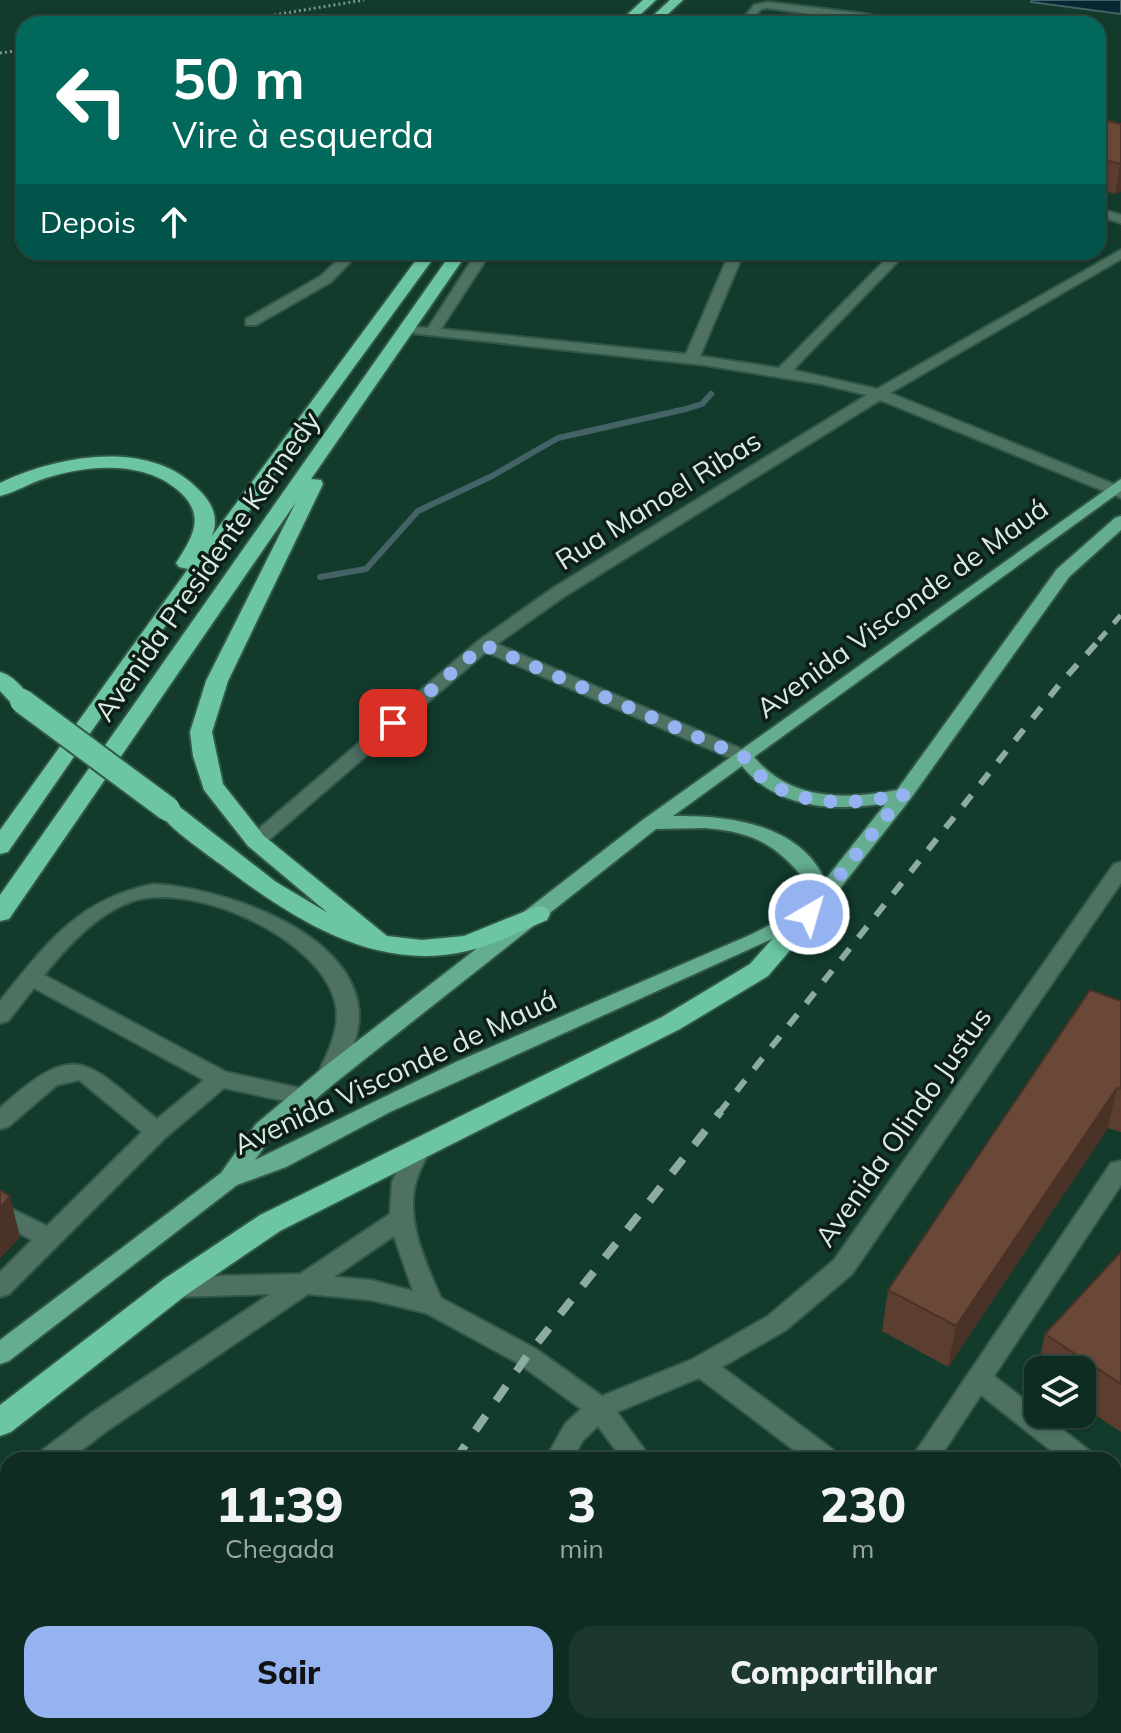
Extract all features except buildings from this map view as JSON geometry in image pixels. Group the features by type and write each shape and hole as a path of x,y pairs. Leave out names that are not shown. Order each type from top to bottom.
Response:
{"highway":[{"path":"632,16 650,0"},
{"path":"659,16 677,0"},
{"name":"Avenida Presidente Kennedy","path":"0,847 138,650 424,260"},
{"name":"Avenida Presidente Kennedy","path":"0,913 454,260"},
{"path":"375,376 326,460 217,681 201,732 212,785 256,841 382,945"},
{"path":"0,490 23,477 68,466 114,463 159,469 188,485 205,509 206,529 138,650"},
{"path":"0,678 22,701 168,809 248,873 337,931 382,945 441,948 466,944 538,914"},
{"path":"0,1423 175,1287 270,1223 684,1015 759,970 809,914"}],"main road":[{"name":"Avenida Visconde de Mauá","path":"229,1179 264,1130 328,1076 651,823 1118,489"},
{"name":"Avenida Visconde de Mauá","path":"229,1179 278,1161 409,1093 757,940 809,914 904,794 1063,573 1121,521"},
{"path":"744,757 755,773 774,786 805,797 839,803 873,802 904,794"},
{"path":"651,823 701,820 749,829 789,849 815,879 809,914"},
{"path":"0,1354 229,1179"}],"street":[{"path":"751,16 758,7 768,5 858,16"},
{"name":"Rua Manoel Ribas","path":"256,841 484,645 559,592 879,394 1121,254"},
{"path":"251,322 326,279 345,260"},
{"path":"432,332 479,260"},
{"path":"691,359 734,260"},
{"path":"782,373 892,260"},
{"path":"406,329 691,359 782,373 879,394 1118,489"},
{"path":"484,645 744,757"},
{"name":"Avenida Olindo Justus","path":"599,1408 702,1366 777,1323 843,1267 1121,868"},
{"path":"0,1016 61,940 125,896 144,891 195,893 233,905 276,926 312,953 333,976 345,998 349,1017 328,1076"},
{"path":"30,977 220,1079 304,1097"},
{"path":"0,1121 10,1100 70,1069 84,1072 157,1132"},
{"path":"0,1287 157,1132 220,1079"},
{"path":"420,1146 403,1185 403,1218 412,1261 432,1305"},
{"path":"928,1452 1119,1169"},
{"path":"0,1212 48,1238"},
{"path":"60,1452 99,1422 403,1218"},
{"path":"175,1287 302,1284 371,1290 432,1305 527,1356 599,1408 633,1452"},
{"path":"702,1366 816,1452"},
{"path":"978,1378 1072,1452"},
{"path":"563,1452 574,1432 599,1408"}],"path":[{"path":"268,16 364,0"}],"water":[{"path":"1121,0 1121,14 1031,2"}],"waterway":[{"path":"320,577 366,569 418,511 492,476 558,438 686,409 702,404 711,394"}],"railway":[{"path":"1099,640 1121,615"},
{"path":"719,1113 1059,685 1101,638"},
{"path":"461,1452 527,1356 721,1111"}],"route":[{"path":"393,723 484,645 744,757 755,773 774,786 805,797 839,803 873,802 904,794 809,914"}]}
